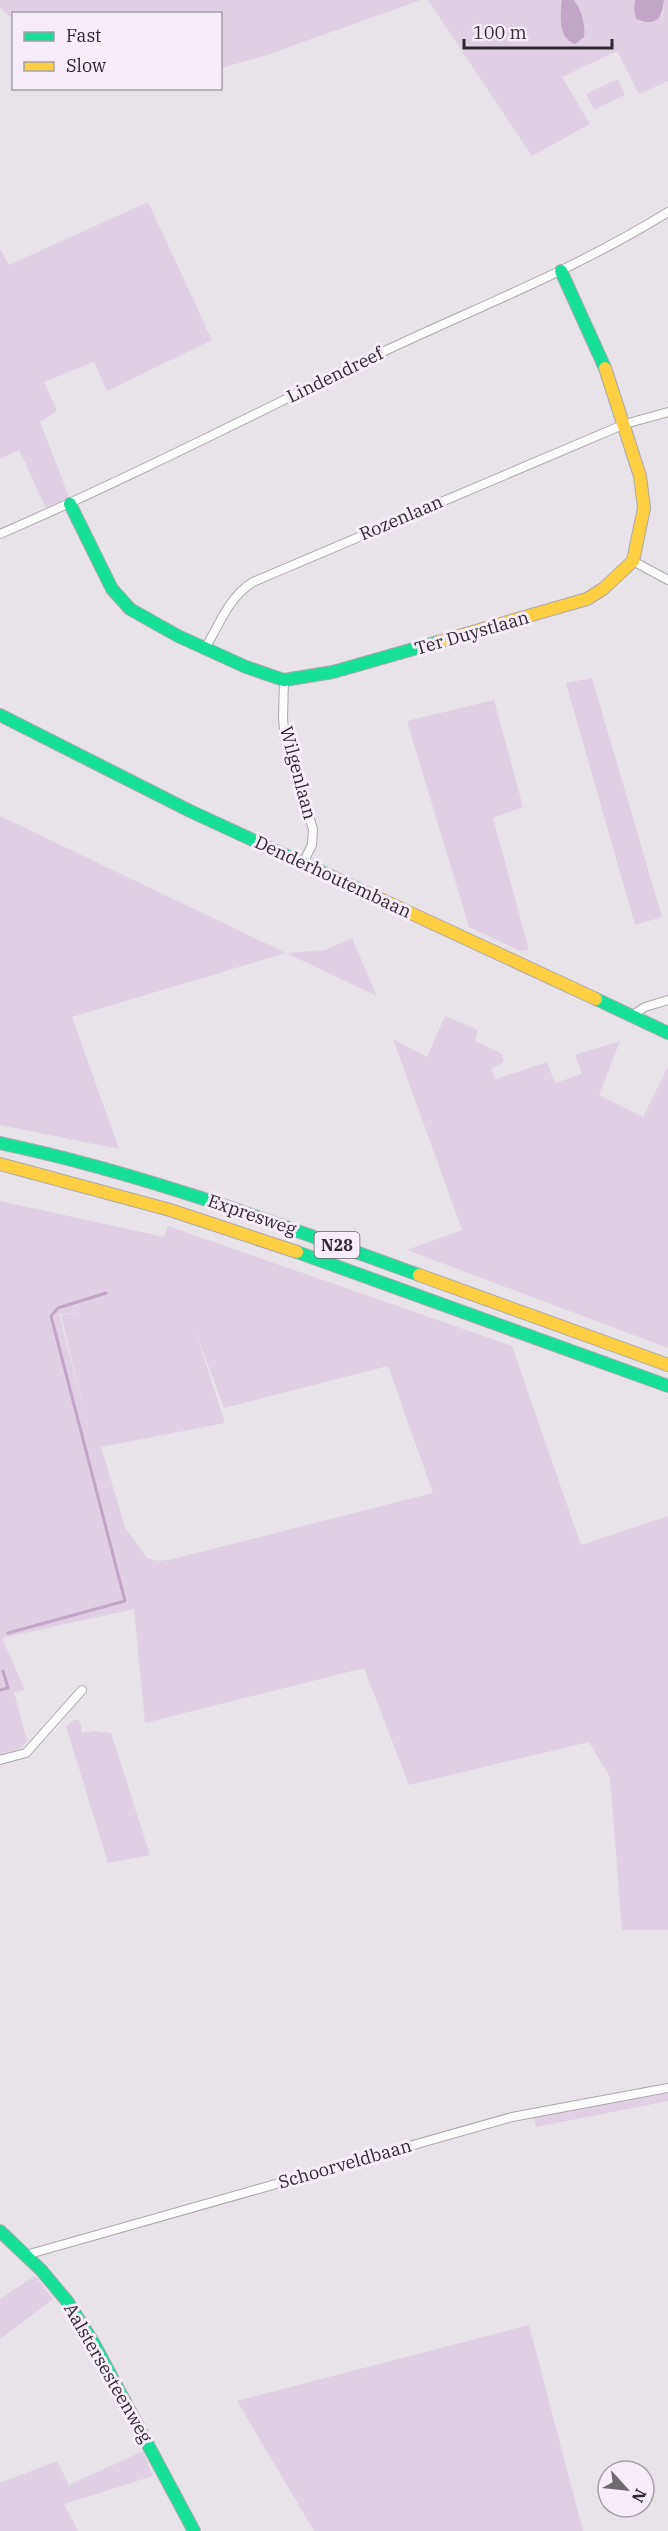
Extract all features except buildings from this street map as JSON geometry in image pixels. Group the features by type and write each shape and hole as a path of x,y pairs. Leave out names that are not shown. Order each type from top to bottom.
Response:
{"main road":[{"path":"561,271 611,381 640,476 644,508 633,561"},
{"name":"Ter Duystlaan","path":"70,504 105,577 120,600 141,617 246,667 284,680 333,672 571,605 603,589 633,561"},
{"name":"Denderhoutembaan","path":"0,715 190,811 668,1033"},
{"name":"Expresweg","path":"0,1143 53,1154 255,1215 668,1365"},
{"name":"Expresweg","path":"0,1164 156,1204 252,1235 668,1386"},
{"name":"Aalstersesteenweg","path":"0,2231 26,2255 67,2301 93,2342 194,2531"}],"street":[{"name":"Lindendreef","path":"0,534 70,504 375,356 561,271 668,212"},
{"name":"Rozenlaan","path":"206,647 232,600 239,591 253,582 625,424 668,412"},
{"path":"633,561 668,580"},
{"name":"Wilgenlaan","path":"284,680 285,740 313,830 312,845 303,863"},
{"path":"631,1016 645,1007 668,1000"},
{"path":"0,1760 26,1753 82,1690"},
{"name":"Schoorveldbaan","path":"26,2255 512,2117 668,2088"}],"shaded area":[{"path":"0,0 421,0 264,56 222,68 222,12 12,12 12,18 0,8"},
{"path":"428,0 635,0 634,8 663,14 664,0 668,0 668,81 639,94 617,51 562,77 590,124 532,156"},
{"path":"562,0 574,0 582,18 584,37 575,44 569,41 561,26"},
{"path":"635,0 664,0 662,12 657,20 649,22 636,19"},
{"path":"618,79 625,95 594,110 586,94"},
{"path":"148,202 212,340 107,391 94,362 44,382 57,411 40,422 69,497 46,508 19,450 0,459 0,249 9,265"},
{"path":"592,678 662,917 635,925 566,683"},
{"path":"494,700 523,807 493,818 529,950 520,951 469,927 407,721"},
{"path":"0,816 286,953 72,1017 119,1149 0,1125"},
{"path":"352,938 377,996 286,953 325,950"},
{"path":"445,1016 478,1030 475,1041 502,1054 504,1062 491,1069 496,1079 547,1062 555,1083 582,1074 575,1055 620,1041 599,1095 643,1117 668,1067 668,1348 407,1250 462,1230 393,1039 427,1057"},
{"path":"0,1201 164,1237 168,1226 512,1346 581,1545 668,1516 668,1930 622,1930 610,1777 589,1742 409,1785 364,1668 145,1723 134,1609 2,1638 25,1690 14,1692 27,1741 20,1749 0,1755","holes":["82,1312 61,1315 89,1431 59,1314","194,1327 224,1408 388,1366 433,1493 173,1559 160,1561 147,1558 125,1527 101,1447 225,1423"]},
{"path":"76,1719 80,1721 82,1733 95,1731 111,1733 150,1855 108,1863 66,1726"},
{"path":"668,2090 668,2101 536,2127 534,2117"},
{"path":"35,2276 53,2299 0,2339 0,2299"},
{"path":"529,2325 583,2531 314,2531 237,2401"},
{"path":"143,2451 153,2476 64,2504 78,2531 0,2531 0,2483 57,2461 69,2485"}],"waterway":[{"path":"8,1633 125,1601 51,1316 58,1308 106,1293"},
{"path":"0,1690 8,1688 3,1671"}],"traffic: fast":[{"path":"561,271 605,368"},
{"path":"70,504 112,589 130,609 178,636 246,667 284,680 333,672 438,642"},
{"path":"0,715 190,811 378,898"},
{"path":"596,999 668,1033"},
{"path":"0,1143 107,1169 159,1185 264,1219 419,1275"},
{"path":"297,1252 668,1386"},
{"path":"0,2231 41,2270 67,2301 93,2342 194,2531"}],"traffic: slow":[{"path":"438,642 587,599 603,589 633,561 644,508 640,476 605,368"},
{"path":"378,898 596,999"},
{"path":"0,1164 170,1210 297,1252"},
{"path":"419,1275 668,1365"}]}
